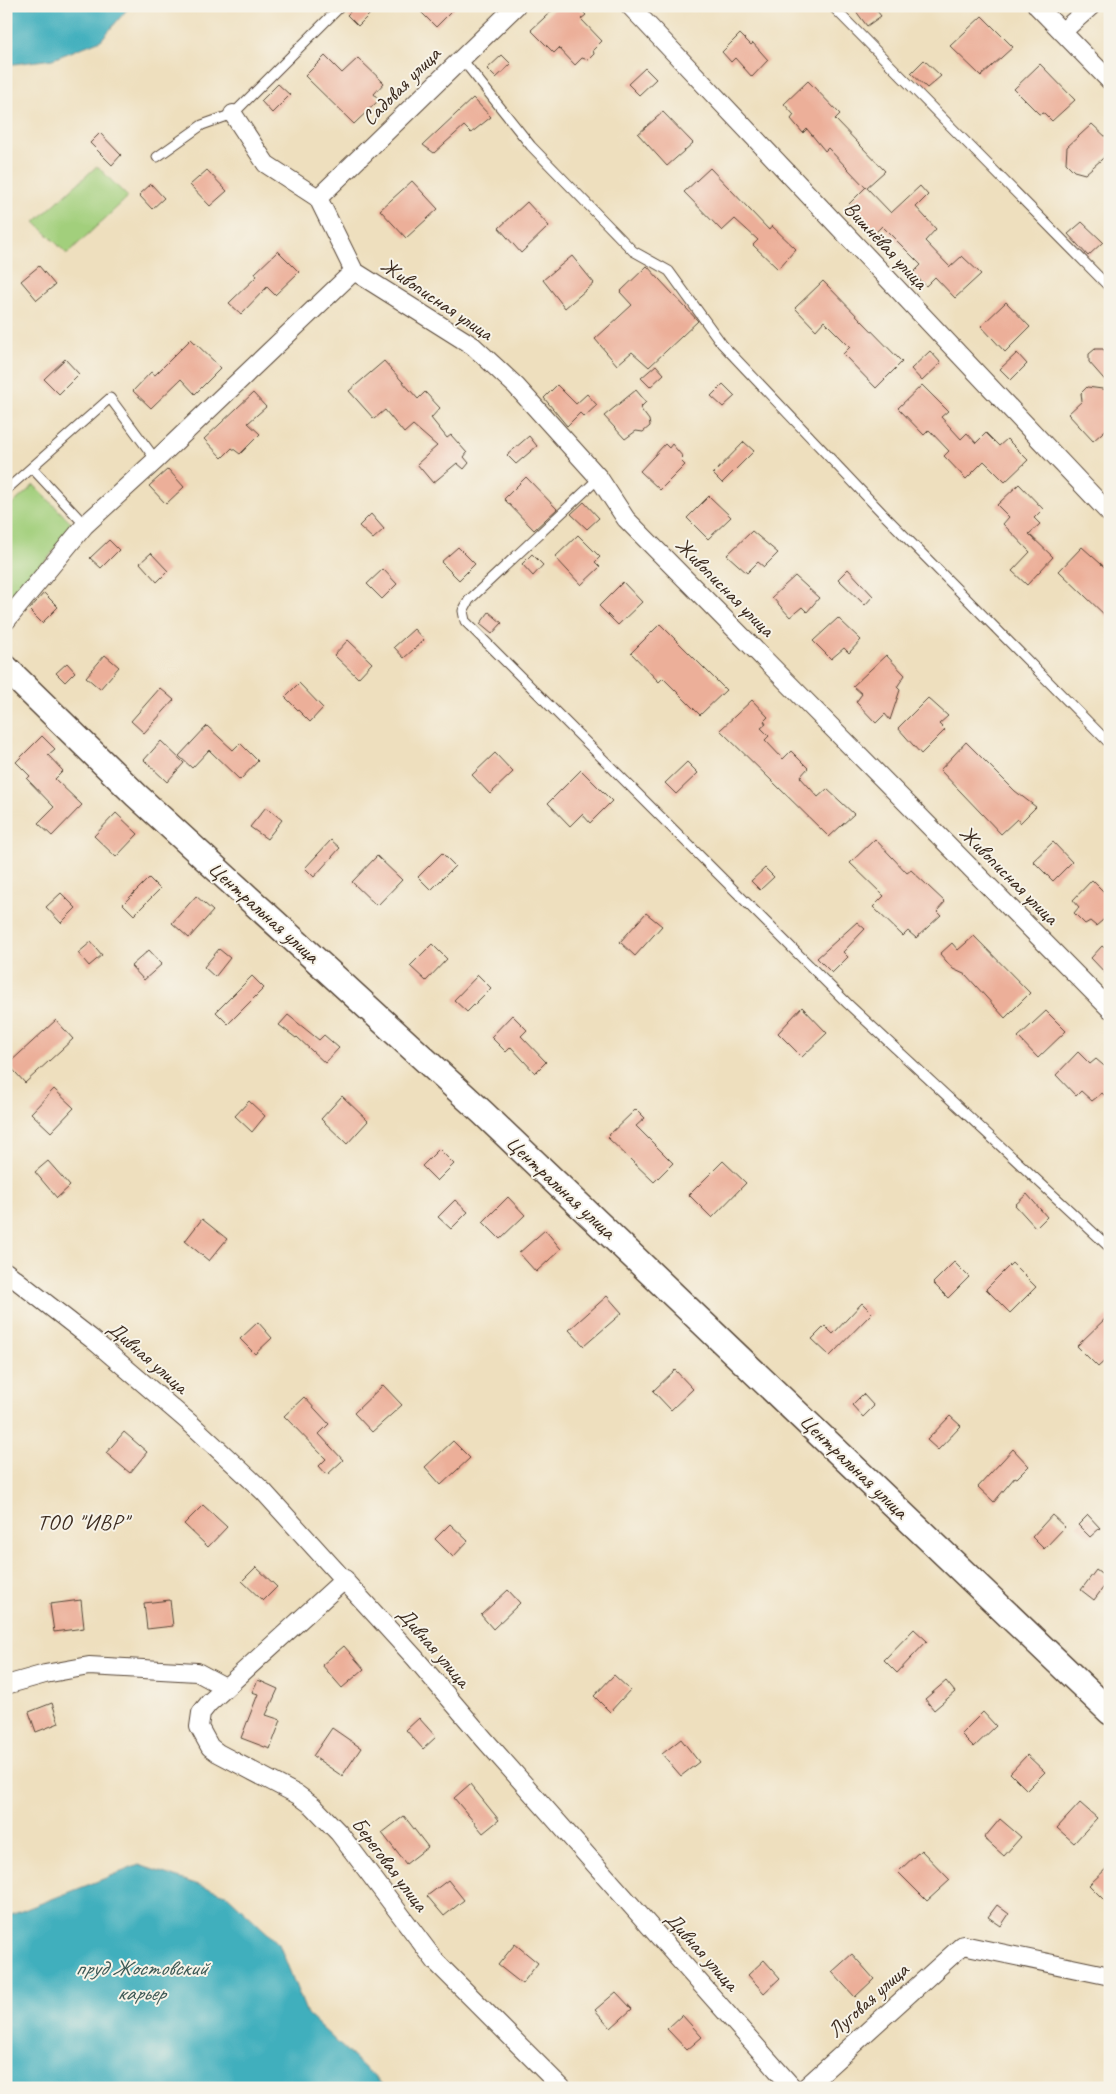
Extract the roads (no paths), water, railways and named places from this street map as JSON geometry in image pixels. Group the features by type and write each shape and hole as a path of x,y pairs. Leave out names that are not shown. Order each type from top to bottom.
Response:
{"street":[{"name":"Садовая улица","path":"318,198 516,6"},
{"name":"Вишнёвая улица","path":"630,6 1110,514"},
{"path":"1037,6 1110,81"},
{"path":"1062,32 1091,6"},
{"path":"233,114 266,164 318,198"},
{"name":"Живописная улица","path":"318,198 354,271 473,346 516,386 598,478 626,519 1110,1009"},
{"path":"6,621 85,525 354,271"},
{"name":"Центральная улица","path":"6,668 136,795 483,1113 1110,1712"},
{"name":"Дивная улица","path":"6,1272 92,1339 190,1424 264,1492 345,1579 793,2088"},
{"name":"Береговая улица","path":"345,1579 225,1687 201,1713 199,1727 210,1747 218,1753 298,1795 313,1806 339,1833 436,1962 562,2088"},
{"path":"6,1684 89,1666 197,1672 225,1687"},
{"name":"Луговая улица","path":"804,2088 962,1945 1110,1976"}],"lane":[{"path":"157,157 202,125 233,114 341,6"},
{"path":"832,6 1110,288"},
{"path":"461,58 531,146 633,251 669,271 722,344 886,517 1110,744"},
{"path":"6,490 110,398 156,460"},
{"path":"32,468 85,525"},
{"path":"598,478 469,600 462,611 465,621 848,1004 1110,1248"}],"water":[{"path":"6,6 130,6 101,40 53,59 6,65"},
{"name":"пруд Жостовский карьер","path":"139,1865 226,1894 279,1944 307,2014 386,2088 6,2088 6,1917"}],"district":[{"name":"ТОО \"ИВР\"","path":"83,1521"}]}
